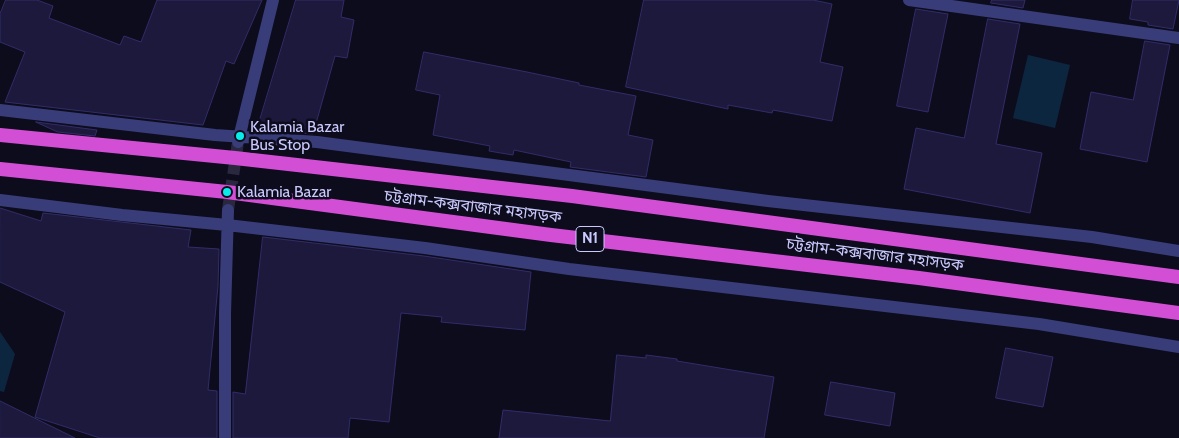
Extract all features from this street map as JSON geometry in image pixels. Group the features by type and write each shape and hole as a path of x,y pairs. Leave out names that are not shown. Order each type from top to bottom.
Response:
{"highway":[{"name":"চট্টগ্রাম-কক্সবাজার মহাসড়ক","path":"0,135 245,159 572,196 1179,276"},
{"name":"চট্টগ্রাম-কক্সবাজার মহাসড়ক","path":"0,169 227,192 551,235 919,278 1179,313"}],"street":[{"path":"239,139 273,0"},
{"path":"909,0 1179,38"},
{"path":"0,110 239,139 317,142 768,201 1092,237 1179,251"},
{"path":"0,200 122,215 226,224 425,248 569,269 1040,324 1179,347"},
{"path":"225,438 226,224 228,210"}],"water":[{"path":"1028,55 1070,65 1055,128 1013,118"},
{"path":"0,332 15,354 4,392 0,391"}],"building":[{"path":"6,0 37,0 53,6 49,18 120,45 124,36 141,42 157,0 262,0 234,64 226,61 203,125 5,102 25,52 0,42 0,14"},
{"path":"296,0 344,0 341,17 354,20 347,58 335,56 313,134 257,130"},
{"path":"644,0 813,0 832,4 820,62 843,67 832,121 773,110 772,113 728,105 728,109 626,87"},
{"path":"992,0 1025,0 1023,8 991,3"},
{"path":"1133,0 1179,0 1173,29 1148,25 1148,22 1130,19"},
{"path":"916,9 948,14 928,112 897,106"},
{"path":"988,19 1020,24 996,144 1042,153 1030,213 904,189 916,128 964,138"},
{"path":"1145,41 1170,45 1147,162 1080,149 1091,92 1133,100"},
{"path":"424,52 636,96 628,135 653,140 646,177 570,167 571,162 514,150 513,155 489,151 490,146 433,135 440,95 416,90"},
{"path":"36,122 97,130 95,136 58,132"},
{"path":"0,208 41,221 43,213 191,230 188,247 219,249 218,286 208,390 217,391 217,438 100,438 35,417 65,312 0,282"},
{"path":"263,237 424,256 531,272 525,330 441,322 442,317 401,313 389,422 350,418 348,438 233,438 233,392 245,394"},
{"path":"1006,348 1053,357 1043,407 996,398"},
{"path":"617,355 646,358 646,355 677,359 677,361 774,377 764,438 499,438 503,410 610,421"},
{"path":"831,382 895,393 890,426 825,415"},
{"path":"0,401 75,438 0,438"}],"tunnel":[{"path":"228,210 238,142"}],"place":[{"name":"Kalamia Bazar Bus Stop","path":"240,136"},
{"name":"Kalamia Bazar","path":"227,192"}]}
